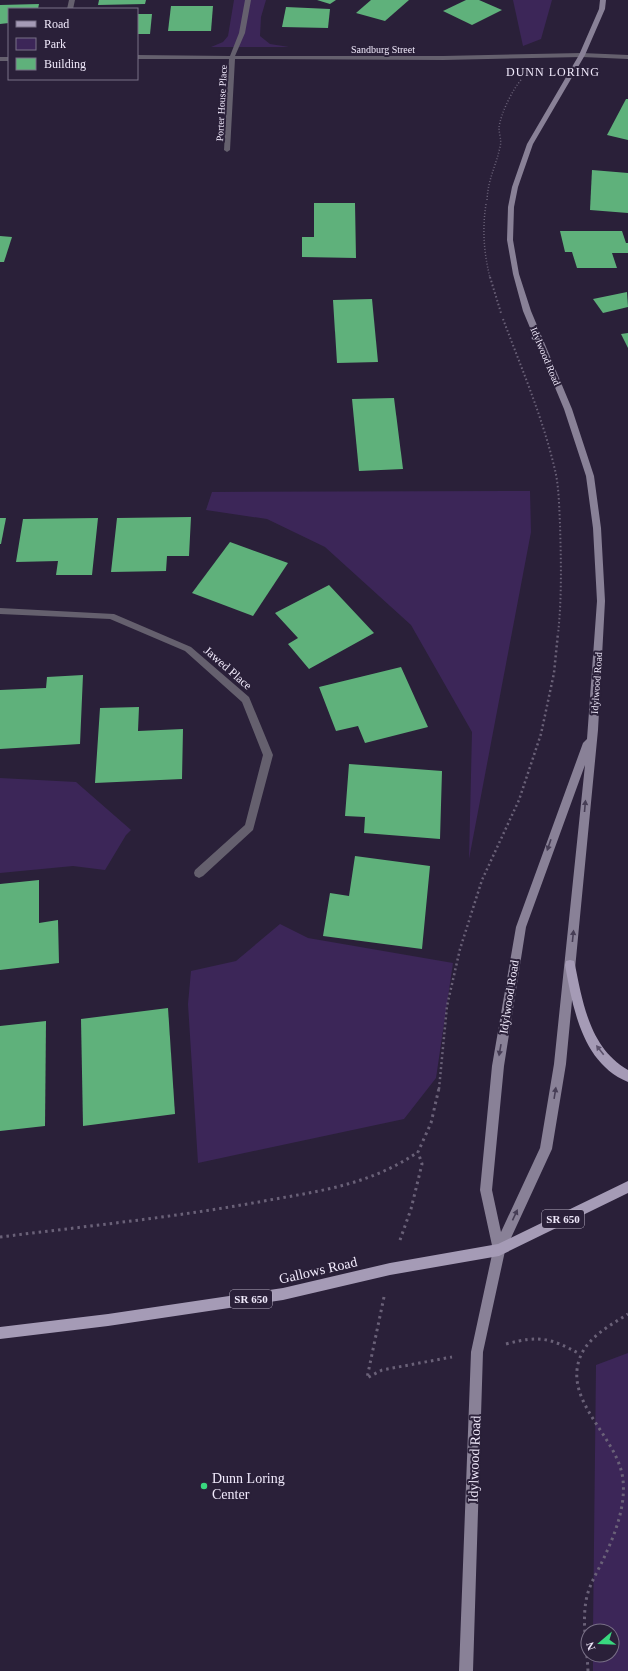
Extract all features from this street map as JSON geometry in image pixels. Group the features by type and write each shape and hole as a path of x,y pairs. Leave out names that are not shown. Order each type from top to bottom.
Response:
{"main road":[{"name":"Idylwood Road","path":"466,1671 477,1352 498,1250 546,1149 560,1064 593,730 602,601 597,528 590,476 568,409 527,311 516,274 510,240 511,207 515,187 530,144 582,55 602,8 603,0"},
{"name":"Idylwood Road","path":"498,1250 486,1190 498,1066 521,927 553,835 593,730"},
{"path":"570,964 581,1017 593,1041 611,1064 628,1076"},
{"name":"Gallows Road","path":"0,1333 108,1320 283,1294 390,1269 498,1250 628,1188"}],"street":[{"name":"Porter House Place","path":"227,150 232,57 242,33 248,0"},
{"name":"Sandburg Street","path":"138,57 443,58 582,55 628,57"},
{"name":"Jawed Place","path":"0,611 111,616 188,649 246,700 268,755 250,827 199,873"}],"path":[{"path":"0,1237 191,1214 324,1190 352,1184 386,1172 408,1160 418,1152 431,1123 439,1087 447,1006 460,949 482,880 524,787 541,734 554,673 560,614 561,558 559,506 555,468 546,434 522,367 506,330 485,260 483,233 488,185 501,145 499,129 503,114 514,94 516,84 535,74 556,56"},
{"path":"418,1152 422,1164 411,1209 390,1269 367,1378 382,1370 477,1352 532,1338 544,1338 563,1345 580,1354"},
{"path":"588,1671 586,1601 595,1575 615,1530 621,1510 624,1490 622,1470 613,1449 600,1426 585,1406 579,1390 577,1371 580,1354 596,1334 628,1314"}],"green space":[{"path":"234,0 266,0 261,17 260,36 270,44 289,47 211,47 223,42 228,36"},
{"path":"513,0 552,0 541,39 523,46"},
{"path":"530,491 531,532 469,859 472,732 411,625 325,547 267,519 206,510 212,492"},
{"path":"0,778 76,782 131,830 126,835 105,870 73,866 0,873"},
{"path":"280,924 308,938 453,963 436,1078 404,1119 198,1163 188,1004 191,971 236,961"},
{"path":"628,1353 628,1671 593,1671 593,1663 620,1663 620,1623 593,1623 596,1365"}],"building":[{"path":"99,0 146,0 145,4 98,5"},
{"path":"317,0 336,0 330,4"},
{"path":"371,0 409,0 385,21 356,13"},
{"path":"466,0 479,0 502,10 472,25 443,11"},
{"path":"39,4 38,8 8,8 8,23 0,24 0,5"},
{"path":"171,6 213,6 211,31 168,31"},
{"path":"286,7 330,9 328,28 282,27"},
{"path":"138,14 152,14 150,34 138,34"},
{"path":"626,99 628,99 628,140 607,135"},
{"path":"592,170 628,173 628,213 590,210"},
{"path":"314,203 355,203 356,258 302,257 302,237 314,237"},
{"path":"560,231 622,231 626,243 628,243 628,253 612,253 617,268 577,268 572,252 565,252"},
{"path":"0,236 12,237 4,262 0,262"},
{"path":"627,292 628,307 603,313 593,299"},
{"path":"372,299 378,362 337,363 333,300"},
{"path":"628,333 628,348 621,334"},
{"path":"394,398 403,469 359,471 352,399"},
{"path":"191,517 189,556 167,556 166,571 111,572 117,518"},
{"path":"0,518 6,518 1,544 0,544"},
{"path":"98,518 92,575 56,575 58,561 16,562 23,519"},
{"path":"230,542 288,563 253,616 192,593"},
{"path":"329,585 374,633 309,669 288,644 298,638 275,613"},
{"path":"401,667 428,727 365,743 358,726 336,731 319,687"},
{"path":"83,675 80,744 0,749 0,690 46,688 47,677"},
{"path":"139,707 138,731 183,729 182,779 95,783 100,708"},
{"path":"349,764 442,771 440,839 364,833 365,817 345,816"},
{"path":"355,856 430,866 422,949 323,936 330,893 349,896"},
{"path":"39,880 39,923 58,920 59,963 0,970 0,884"},
{"path":"168,1008 175,1114 83,1126 81,1019"},
{"path":"46,1021 45,1126 0,1131 0,1026"}],"place":[{"name":"Dunn Loring Center","path":"204,1486"}],"district":[{"name":"DUNN LORING","path":"553,72"}]}
